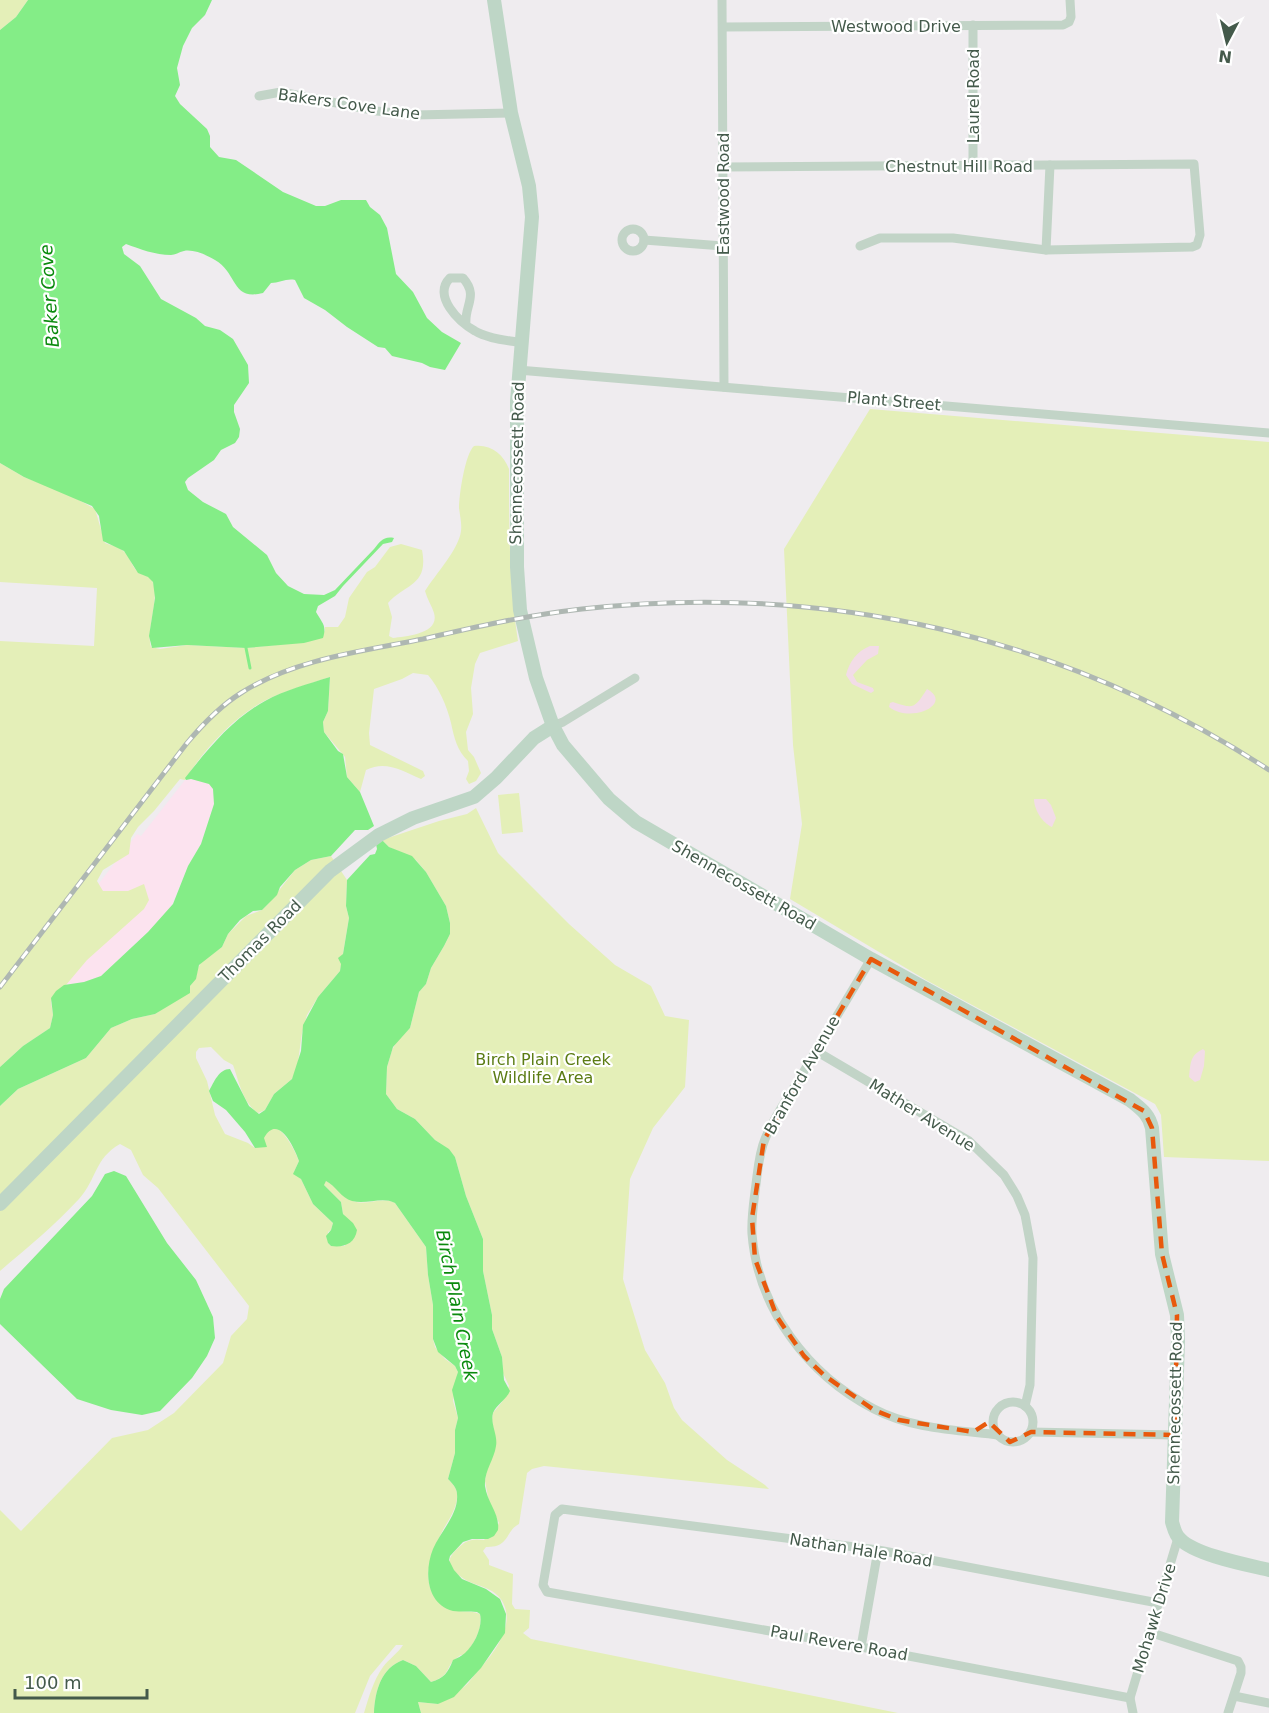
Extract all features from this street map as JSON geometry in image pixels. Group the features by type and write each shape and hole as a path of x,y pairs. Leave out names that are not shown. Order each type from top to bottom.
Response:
{"main road":[{"name":"Shennecossett Road","path":"494,0 511,113 529,186 532,217 518,370 517,588 528,654 553,726 563,745 581,768 620,810 636,822 871,959 1130,1100 1144,1111 1150,1119 1154,1149 1162,1254 1177,1315 1172,1522 1178,1538"},
{"name":"Thomas Road","path":"0,1204 330,871 376,837 413,818 474,797 496,778 534,738 553,726"},
{"path":"1178,1538 1210,1554 1269,1570"}],"street":[{"name":"Eastwood Road","path":"723,0 724,387"},
{"name":"Westwood Drive","path":"723,27 1063,25 1071,17 1070,0"},
{"name":"Laurel Road","path":"973,25 973,166"},
{"name":"Bakers Cove Lane","path":"259,96 281,92 377,111 414,115 511,113"},
{"name":"Chestnut Hill Road","path":"723,167 1194,164 1200,235 1197,245 1185,248 1046,250"},
{"path":"860,246 880,238 952,238 1046,250 1050,165"},
{"path":"644,240 723,246"},
{"path":"466,324 466,314 471,298 470,288 463,278 450,278 443,290 444,299 466,324 476,332 522,343"},
{"name":"Plant Street","path":"518,370 1269,433"},
{"path":"553,726 564,722 635,678"},
{"name":"Branford Avenue","path":"871,959 764,1140 752,1232 755,1259 768,1299 777,1317 804,1356 848,1394 874,1410 899,1420 931,1428 998,1435"},
{"name":"Mather Avenue","path":"816,1051 969,1141 1004,1175 1017,1196 1025,1215 1033,1258 1030,1385 1025,1406"},
{"path":"1013,1402 1025,1406 1032,1417 1031,1432 1023,1440 1017,1442 1003,1440 998,1435 993,1422 994,1416 1002,1406 1013,1402"},
{"path":"973,1432 993,1422"},
{"path":"1031,1432 1175,1435"},
{"name":"Nathan Hale Road","path":"547,1592 543,1585 555,1515 562,1509 878,1550 1158,1603"},
{"name":"Mohawk Drive","path":"1130,1698 1178,1538"},
{"path":"861,1647 878,1550"},
{"name":"Paul Revere Road","path":"547,1592 861,1647 1130,1698"},
{"path":"1149,1632 1238,1661 1241,1674 1228,1713"},
{"path":"1234,1696 1269,1703"},
{"path":"1130,1698 1133,1713"}],"highlighted area":[{"path":"871,959 1144,1111 1152,1128 1162,1254 1177,1315 1175,1435 1031,1432 1010,1442 989,1422 973,1432 899,1420 874,1410 825,1376 804,1356 777,1317 755,1259 752,1218 764,1140"}],"shaded area":[{"path":"191,779 211,785 214,804 201,844 188,866 171,907 101,976 84,982 64,985 51,1002 51,1025 0,1067 0,1012 137,834 141,836 185,780"}],"green space":[{"path":"0,0 28,0 16,17 0,30"},
{"path":"870,409 1269,442 1269,1161 1164,1157 1161,1115 1155,1104 926,980 790,899 802,824 793,745 784,549"},
{"path":"474,446 491,448 496,451 509,469 511,577 518,641 480,653 475,664 471,688 473,714 466,732 468,750 481,773 476,781 469,784 466,779 469,771 468,761 456,744 442,698 428,675 413,673 374,689 369,733 370,745 423,771 425,776 421,779 387,766 373,767 366,770 360,792 347,777 345,757 324,732 323,722 328,711 330,677 283,693 256,706 221,734 185,780 180,779 138,827 131,838 129,854 103,870 97,881 103,891 128,891 144,884 149,900 144,909 87,960 66,985 53,996 50,1028 23,1046 0,1067 0,641 94,646 97,588 0,582 0,463 24,477 68,494 95,509 105,543 125,552 136,570 149,577 154,584 150,630 151,647 160,649 187,645 246,648 299,641 304,643 325,631 325,627 338,627 345,617 349,598 367,572 375,567 390,547 401,544 422,550 422,571 414,583 388,603 392,617 389,636 393,638 413,635 427,630 432,625 434,613 425,591 451,554 459,538 461,485 468,457"},
{"path":"519,793 523,832 502,834 498,795"},
{"name":"Birch Plain Creek Wildlife Area","path":"476,808 498,853 569,924 615,965 651,986 665,1016 689,1020 685,1087 653,1128 630,1179 623,1279 645,1350 665,1383 674,1408 682,1420 727,1460 769,1489 544,1466 532,1469 527,1473 519,1524 499,1545 486,1547 483,1551 489,1560 489,1565 513,1574 512,1604 515,1609 530,1610 529,1628 523,1633 531,1639 898,1713 421,1713 418,1702 438,1704 467,1684 490,1656 502,1638 505,1628 507,1618 500,1598 495,1593 458,1575 451,1566 450,1559 462,1544 475,1539 484,1540 499,1523 489,1502 485,1481 496,1444 493,1413 502,1402 509,1386 503,1373 502,1357 492,1329 492,1315 483,1271 483,1239 466,1196 455,1157 415,1119 397,1109 386,1094 387,1067 392,1050 397,1041 410,1028 419,992 426,984 431,968 450,934 450,923 446,906 426,872 416,860 389,847 382,840 467,814"},
{"path":"331,856 347,880 346,906 349,918 340,971 318,997 307,1015 297,1069 292,1079 274,1094 265,1110 258,1113 248,1103 233,1065 224,1060 211,1047 199,1048 196,1058 207,1081 215,1115 225,1134 255,1148 271,1129 275,1128 284,1134 299,1161 294,1172 301,1179 313,1204 333,1223 328,1232 328,1243 331,1246 345,1246 345,1216 341,1202 323,1184 326,1181 353,1201 385,1200 395,1203 426,1247 435,1347 445,1359 455,1366 458,1372 453,1401 458,1418 455,1430 455,1453 448,1479 456,1490 457,1498 453,1512 431,1559 429,1580 436,1598 445,1606 453,1610 480,1614 478,1635 466,1653 454,1660 443,1676 431,1682 416,1666 403,1660 395,1664 384,1674 381,1681 374,1713 364,1713 374,1683 383,1667 403,1645 396,1645 370,1676 355,1713 0,1713 0,1510 21,1531 112,1438 148,1430 174,1413 223,1363 231,1336 247,1319 249,1306 158,1188 143,1175 131,1150 120,1144 105,1156 79,1199 51,1227 0,1271 0,1106 18,1089 86,1058 111,1028 132,1019 155,1014 190,991 190,986 202,961 222,947 228,934 246,916 262,910 295,870 311,860"}],"sand":[{"path":"870,646 879,646 878,654 867,660 853,675 857,682 873,688 874,691 871,693 852,684 846,675 854,658"},
{"path":"927,689 934,695 936,701 926,710 908,713 898,712 889,707 893,702 906,706 914,705"},
{"path":"1034,799 1046,799 1051,805 1056,818 1052,827 1039,815"},
{"path":"1203,1049 1205,1051 1204,1066 1200,1080 1195,1082 1189,1077 1191,1063 1193,1057"}],"water":[{"name":"Baker Cove","path":"28,0 212,0 205,15 192,28 183,46 177,68 180,85 175,96 180,104 207,129 210,136 210,147 219,157 236,160 283,192 316,206 325,206 341,200 366,200 370,207 380,215 387,228 396,274 413,292 427,318 442,332 461,343 445,370 430,367 392,356 385,348 378,347 304,298 295,280 271,283 263,293 245,293 240,290 222,265 204,254 182,251 173,255 165,255 126,244 122,247 124,254 140,266 161,299 196,318 205,326 220,330 233,339 248,365 249,383 234,405 240,429 239,437 235,443 221,450 214,460 188,478 185,482 188,490 203,502 226,514 233,527 267,555 276,573 288,586 304,594 324,595 335,590 380,542 387,538 394,538 392,542 383,544 335,596 318,606 316,612 324,627 323,638 304,643 246,648 187,645 152,648 149,636 155,598 153,582 138,573 124,551 103,541 99,516 92,506 24,477 0,463 0,30 16,17"},
{"path":"330,677 328,711 323,722 324,732 338,751 343,754 347,777 360,792 374,826 368,830 355,830 331,856 311,860 295,870 280,887 277,895 262,910 253,911 240,920 228,934 222,947 199,965 196,979 190,986 190,993 155,1014 132,1019 111,1028 86,1058 18,1089 0,1106 0,1067 23,1046 50,1028 53,1015 51,998 56,991 64,985 84,982 101,976 148,932 173,904 188,866 201,844 214,804 213,789 209,784 185,778 221,735 253,708 280,694"},
{"path":"382,840 389,847 412,856 426,872 446,906 450,923 450,934 431,968 426,984 419,992 410,1028 393,1047 387,1067 386,1094 397,1109 415,1119 455,1157 466,1196 483,1239 483,1271 492,1315 492,1329 502,1357 504,1380 510,1391 493,1413 496,1446 485,1481 486,1492 497,1519 498,1530 488,1539 472,1539 463,1542 449,1560 462,1579 486,1589 500,1599 506,1614 505,1633 481,1668 454,1697 438,1704 418,1702 421,1713 374,1713 378,1689 384,1674 403,1660 416,1666 431,1682 439,1679 447,1672 453,1660 464,1654 472,1645 481,1619 477,1612 453,1611 444,1607 432,1594 428,1576 433,1549 452,1516 457,1501 456,1490 448,1479 455,1453 455,1430 458,1418 452,1390 458,1372 455,1366 438,1352 433,1339 433,1305 426,1247 395,1203 385,1200 352,1201 326,1181 324,1185 341,1202 343,1214 357,1230 354,1239 348,1244 331,1246 326,1236 333,1223 313,1204 301,1179 293,1174 299,1161 285,1135 275,1129 269,1131 264,1138 267,1147 255,1148 226,1110 213,1101 209,1091 220,1074 230,1069 249,1106 259,1114 265,1110 274,1094 292,1079 301,1051 303,1025 318,997 340,971 341,964 338,958 343,954 349,918 346,906 347,880 370,855 375,854 376,844"},
{"path":"114,1171 126,1176 167,1243 196,1280 213,1317 215,1338 207,1356 192,1378 160,1411 142,1415 111,1410 77,1399 0,1324 0,1299 4,1289 92,1196 105,1174"}],"waterway":[{"name":"Birch Plain Creek","path":"246,648 250,668"}],"railway":[{"path":"0,987 187,743 212,716 233,698 262,681 306,664 353,652 542,615 582,609 673,603 763,604 852,612 939,629 1025,653 1109,684 1190,723 1269,770"}]}
